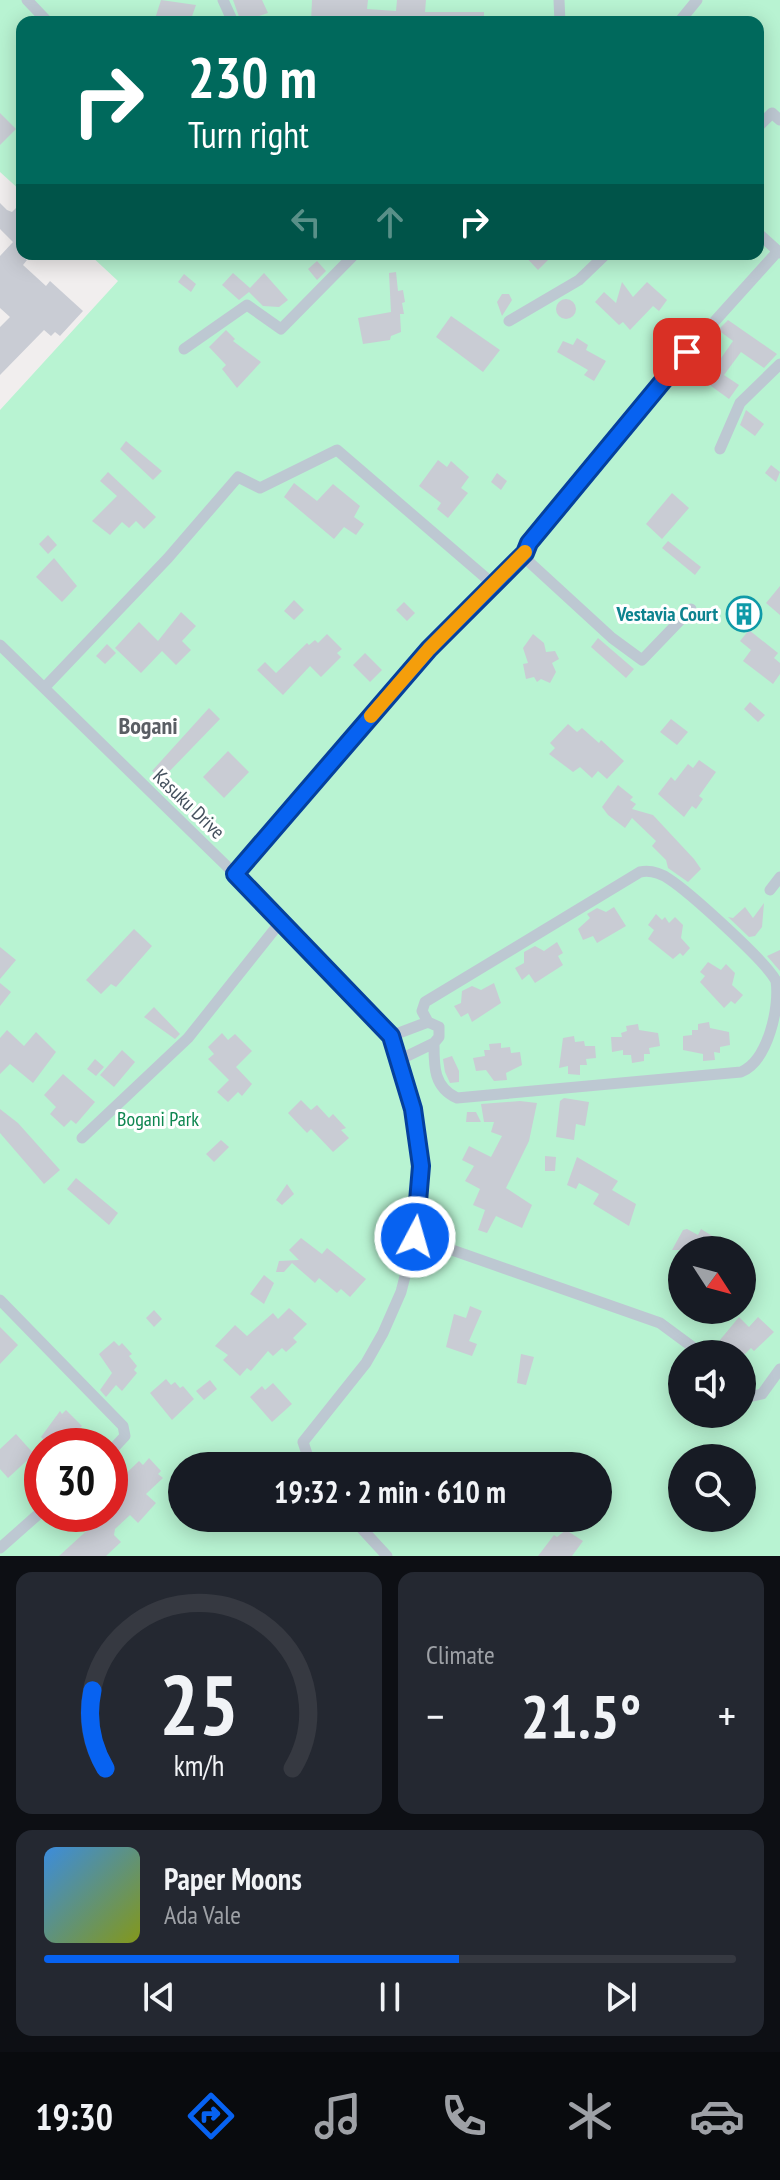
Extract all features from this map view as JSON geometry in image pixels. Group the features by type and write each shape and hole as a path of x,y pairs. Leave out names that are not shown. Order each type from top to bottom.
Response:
{"street":[{"path":"27,0 42,16"},
{"path":"684,16 697,0"},
{"path":"235,874 429,649 525,553 529,543 687,352 779,252 764,238"},
{"path":"184,349 247,305 281,329 349,260"},
{"path":"509,321 579,280 600,260"},
{"path":"720,449 740,403 780,364"},
{"path":"44,688 168,558 238,477 260,488 337,450 493,584"},
{"path":"525,553 527,560 612,638 642,660 691,609"},
{"name":"Kasuku Drive","path":"0,645 282,920 391,1036 413,1109 421,1166 415,1237 401,1292 383,1333 366,1363 303,1442 306,1452"},
{"path":"391,1036 428,1022 435,1023 440,1032 434,1043 432,1070 444,1089 457,1098 741,1072 757,1061 770,1039 780,992 769,971 708,914 669,879 648,871 640,872 534,934 425,1002 422,1011 428,1022"},
{"path":"770,890 780,877"},
{"path":"82,1138 188,1038 282,920"},
{"path":"399,1060 434,1043"},
{"path":"415,1237 660,1323 683,1340"},
{"path":"0,1300 123,1428"},
{"path":"756,1395 762,1394 780,1369"},
{"path":"0,1548 24,1527"},
{"path":"365,1532 387,1556"}],"green space":[{"name":"Bogani Park","path":"0,0 780,0 780,1556 0,1556 0,410 118,281 95,260 764,260 764,16 16,16 16,187 0,172"}],"building":[{"path":"161,0 196,5 192,16 156,16"},
{"path":"233,0 262,0 268,13 259,16 239,16"},
{"path":"312,0 368,0 367,9 396,11 397,0 426,0 425,12 484,12 484,16 311,16"},
{"path":"0,113 16,129 0,145"},
{"path":"0,203 12,212 16,208 16,260 27,260 23,265 46,286 50,281 83,311 60,336 55,332 51,336 44,330 0,375 0,327 10,317 0,308 0,256 13,242 0,229"},
{"path":"529,260 548,260 538,270"},
{"path":"317,261 326,271 317,280 308,269"},
{"path":"396,272 398,291 403,290 405,302 402,303 404,314 400,314 401,332 391,336 390,340 363,344 358,318 391,312 389,273"},
{"path":"233,273 250,288 264,273 288,300 279,307 263,306 249,292 239,300 222,285"},
{"path":"184,274 196,284 191,292 178,282"},
{"path":"622,282 633,297 647,282 667,300 659,311 653,306 630,330 623,322 619,325 595,302 604,292 616,303"},
{"path":"502,294 509,294 512,300 502,316 497,302"},
{"path":"566,299 573,302 576,309 573,316 566,319 559,316 556,309 559,302"},
{"path":"451,316 500,350 483,372 436,337"},
{"path":"728,320 777,354 764,368 741,352 724,375 739,385 729,399 700,378 710,365 714,368 733,341 718,330"},
{"path":"226,330 235,339 233,341 261,362 237,388 222,369 226,365 209,347"},
{"path":"577,338 588,345 586,350 606,361 594,381 584,375 588,370 557,352 563,341 573,345"},
{"path":"746,410 764,424 755,436 740,425"},
{"path":"126,441 162,471 153,480 120,449"},
{"path":"438,460 447,467 451,461 469,477 461,488 468,493 448,518 437,509 441,503 419,486"},
{"path":"771,465 780,472 776,482 765,473"},
{"path":"108,472 156,517 144,529 136,521 129,528 122,522 110,535 92,521 117,496 100,481"},
{"path":"497,473 507,481 501,490 491,482"},
{"path":"294,483 317,501 333,484 360,506 354,517 364,524 356,535 344,527 334,539 284,497"},
{"path":"672,493 689,508 662,539 646,524"},
{"path":"48,535 57,545 48,554 39,544"},
{"path":"668,541 701,567 695,575 662,548"},
{"path":"54,558 77,586 62,602 36,577"},
{"path":"780,586 780,615 766,603"},
{"path":"294,600 304,610 294,620 284,611"},
{"path":"404,602 415,613 407,621 396,610"},
{"path":"181,612 196,626 182,641 191,650 176,665 162,651 141,673 115,648 139,622 158,641"},
{"path":"749,630 778,653 774,658 780,663 780,674 773,684 743,661 751,650 740,641"},
{"path":"327,634 342,649 337,653 341,657 321,677 310,666 283,695 257,670 265,662 276,673 307,643 309,645 315,640 318,643"},
{"path":"533,634 544,643 546,652 555,651 559,659 552,663 556,672 550,683 541,679 537,682 534,677 526,679 523,664 528,663 523,648"},
{"path":"598,638 634,669 626,678 591,647"},
{"path":"107,644 116,653 105,664 96,656"},
{"path":"365,653 382,670 370,682 353,665"},
{"path":"750,702 765,715 758,722 744,709"},
{"path":"209,708 220,719 162,779 152,771"},
{"path":"671,719 688,732 677,745 660,732"},
{"path":"568,724 577,732 582,728 599,743 601,740 624,761 607,779 598,771 592,778 580,767 573,772 549,754 555,748 550,743"},
{"path":"228,751 249,772 224,798 203,777"},
{"path":"699,760 716,772 699,796 703,799 696,809 692,806 684,817 658,794 671,777 675,781 688,764 693,768"},
{"path":"618,785 633,797 630,800 636,804 632,809 653,815 694,859 701,869 688,882 668,868 666,860 652,846 656,841 632,818 625,828 602,807"},
{"path":"764,903 762,927 755,936 749,937 728,917 733,918 745,907 753,918"},
{"path":"614,907 626,926 597,943 593,936 583,940 578,929 590,918 587,914 597,908 606,912"},
{"path":"656,914 662,920 665,917 669,923 675,917 683,925 681,938 690,948 683,956 680,953 673,959 648,939 654,930 648,925"},
{"path":"134,929 152,946 116,987 111,984 101,994 86,980"},
{"path":"557,942 563,953 558,956 563,965 535,983 529,974 522,980 515,968 524,963 524,952 535,946 544,951"},
{"path":"0,947 16,960 0,979"},
{"path":"780,950 780,971 767,956"},
{"path":"708,962 721,970 726,964 735,973 732,985 743,995 735,1004 731,1001 724,1008 700,982 705,976 700,972"},
{"path":"0,983 11,992 0,1006"},
{"path":"494,983 501,1003 472,1022 468,1013 461,1017 454,1006 461,1003 462,991 472,986 481,990"},
{"path":"154,1007 180,1034 175,1039 144,1017"},
{"path":"709,1022 710,1028 729,1032 730,1045 720,1047 720,1053 714,1052 715,1060 703,1061 703,1054 683,1050 683,1036 692,1035 692,1030 698,1030 698,1024"},
{"path":"638,1024 639,1030 658,1033 660,1046 649,1048 650,1054 644,1054 644,1061 632,1063 631,1055 623,1055 623,1050 612,1052 611,1037 622,1037 621,1033 627,1031 626,1026"},
{"path":"7,1030 24,1046 36,1032 56,1052 33,1083 10,1064 0,1074 0,1038"},
{"path":"222,1033 228,1040 235,1034 252,1051 236,1067 252,1084 242,1096 238,1092 228,1102 217,1092 229,1080 208,1059 214,1054 208,1047"},
{"path":"574,1036 575,1042 584,1041 585,1046 595,1046 596,1058 586,1059 587,1065 580,1065 580,1075 568,1074 568,1066 559,1068 563,1038"},
{"path":"501,1043 501,1048 510,1047 511,1053 520,1052 522,1065 506,1073 507,1080 494,1081 486,1070 476,1071 473,1058 485,1056 484,1050 490,1050 489,1044"},
{"path":"122,1050 135,1062 114,1087 100,1075"},
{"path":"452,1056 459,1071 459,1082 450,1083 443,1059"},
{"path":"95,1059 104,1067 96,1076 87,1069"},
{"path":"63,1074 95,1102 76,1124 71,1120 64,1127 50,1114 56,1107 44,1095"},
{"path":"564,1098 589,1102 585,1126 576,1124 574,1140 556,1137 560,1101"},
{"path":"301,1100 311,1110 317,1105 329,1118 333,1114 346,1128 341,1130 349,1138 333,1152 311,1129 307,1133 288,1113"},
{"path":"537,1103 529,1141 506,1188 532,1205 522,1228 496,1216 487,1233 478,1230 485,1210 473,1205 480,1189 465,1181 474,1166 462,1160 469,1146 491,1157 502,1136 491,1132 494,1122 484,1122 481,1104"},
{"path":"0,1109 18,1123 60,1170 44,1184 0,1133"},
{"path":"467,1112 476,1112 481,1122 466,1122"},
{"path":"221,1140 229,1147 214,1162 206,1154"},
{"path":"545,1156 556,1157 555,1171 545,1171"},
{"path":"577,1157 618,1181 612,1190 636,1204 629,1226 593,1204 599,1194 579,1183 576,1189 567,1185"},
{"path":"76,1178 118,1213 109,1225 67,1189"},
{"path":"287,1184 294,1194 282,1205 276,1200"},
{"path":"701,1229 712,1236 680,1236 683,1230 698,1235"},
{"path":"301,1238 322,1254 327,1248 366,1279 350,1297 341,1289 337,1293 319,1278 315,1283 292,1263 284,1272 276,1272 279,1261 299,1260 289,1250"},
{"path":"264,1275 274,1283 264,1304 250,1294"},
{"path":"470,1306 482,1311 469,1341 477,1344 472,1356 446,1347 454,1314 466,1318"},
{"path":"289,1308 307,1324 293,1338 297,1342 286,1352 282,1348 273,1356 268,1351 251,1371 247,1368 240,1376 223,1360 228,1355 215,1346 235,1325 247,1336 273,1313 278,1319"},
{"path":"154,1310 162,1319 154,1327 146,1318"},
{"path":"758,1317 774,1332 756,1349 756,1340 720,1340 733,1324 749,1327 756,1324"},
{"path":"0,1327 18,1345 0,1364"},
{"path":"114,1341 119,1346 122,1343 132,1354 129,1356 137,1366 134,1370 137,1373 122,1391 116,1385 106,1397 100,1390 112,1373 99,1354"},
{"path":"521,1354 534,1357 526,1385 517,1383"},
{"path":"166,1379 171,1385 175,1382 180,1388 183,1386 194,1399 172,1420 150,1393"},
{"path":"210,1380 217,1389 204,1400 196,1391"},
{"path":"273,1383 292,1404 272,1422 250,1397 262,1386 265,1390"},
{"path":"66,1410 82,1426 48,1428 60,1411 62,1414"},
{"path":"16,1434 24,1443 24,1463 8,1478 0,1469 0,1449"},
{"path":"149,1458 163,1478 146,1494 156,1503 138,1523 130,1515 128,1517 128,1472 139,1461 143,1465"},
{"path":"85,1532 114,1532 121,1542 106,1556 59,1556"},
{"path":"569,1532 583,1541 572,1556 538,1556 554,1535 557,1537"}],"slow traffic":[{"path":"371,716 429,649 525,552"}],"place":[{"name":"Vestavia Court","path":"744,614"}],"district":[{"name":"Bogani","path":"148,726"}],"route":[{"path":"415,1237 421,1166 413,1109 391,1036 369,1009 235,874 429,649 525,553 529,543 687,352"}]}
